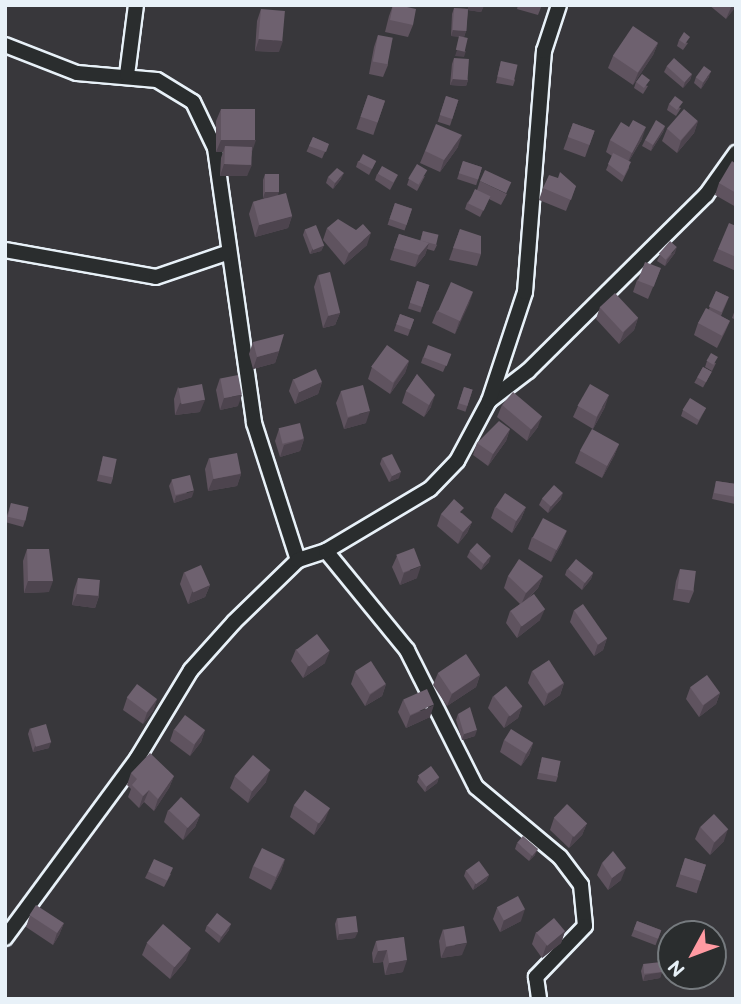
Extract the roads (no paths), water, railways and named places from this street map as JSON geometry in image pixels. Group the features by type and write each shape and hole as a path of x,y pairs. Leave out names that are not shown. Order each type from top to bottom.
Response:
{"street":[{"path":"127,75 136,5"},
{"path":"5,938 137,759 191,670 298,560 326,551 447,474 489,401 525,292 544,51 559,5"},
{"path":"5,45 77,73 127,75 176,86 192,102 215,148 226,253 254,423 298,560"},
{"path":"489,401 528,371 706,195 736,153"},
{"path":"5,250 156,277 226,253"},
{"path":"326,551 407,650 476,787 560,858 581,886 585,926 536,977 539,999"}]}
